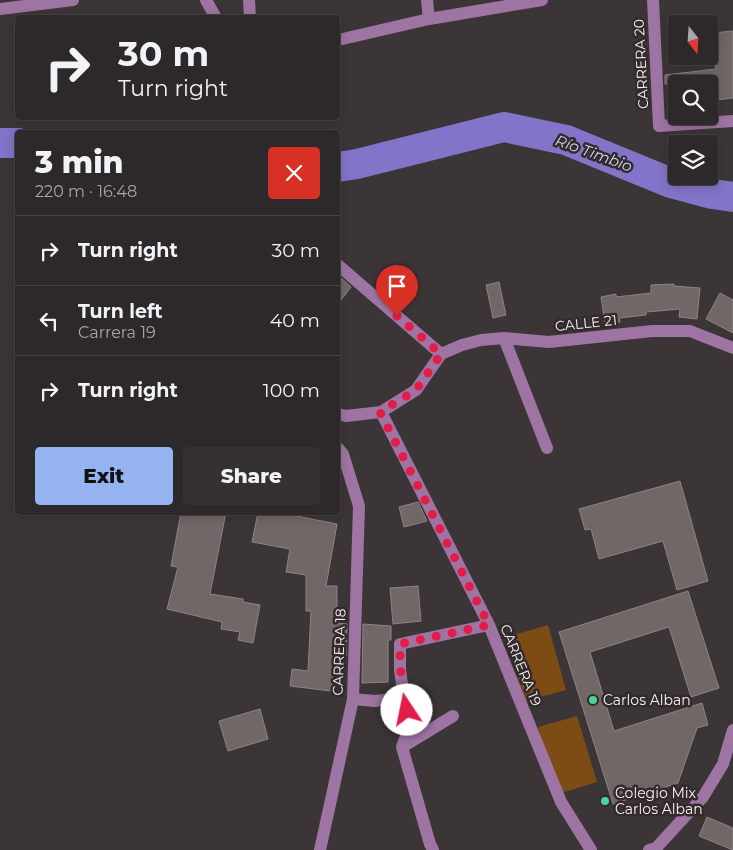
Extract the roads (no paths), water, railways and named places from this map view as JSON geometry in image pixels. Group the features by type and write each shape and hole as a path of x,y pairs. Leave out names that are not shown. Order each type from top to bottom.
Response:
{"street":[{"path":"0,9 73,0"},
{"path":"206,0 214,15"},
{"path":"250,0 250,15"},
{"path":"427,0 429,19"},
{"path":"340,40 429,19 542,0"},
{"name":"CARRERA 20","path":"653,0 659,126 733,121"},
{"path":"340,267 441,354 416,390 380,412 346,416 340,414"},
{"name":"CALLE 21","path":"441,354 462,345 481,340 504,338 549,342 652,331 690,331 733,348"},
{"path":"504,338 546,448"},
{"name":"CARRERA 19","path":"380,412 489,625 561,802 591,850"},
{"name":"CARRERA 18","path":"320,850 353,699 359,506 340,451"},
{"path":"432,850 402,747 410,722 400,670 400,644 489,625"},
{"path":"353,699 375,701 404,698"},
{"path":"402,747 453,716"},
{"path":"654,849 702,798 723,764 733,730"}],"waterway":[{"name":"Río Timbio","path":"340,167 504,127 566,140 671,183 712,194 733,197"},
{"name":"Río Timbio","path":"0,143 15,143"}],"place":[{"name":"Carlos Alban","path":"593,700"},
{"name":"Colegio Mix Carlos Alban","path":"605,801"}]}
